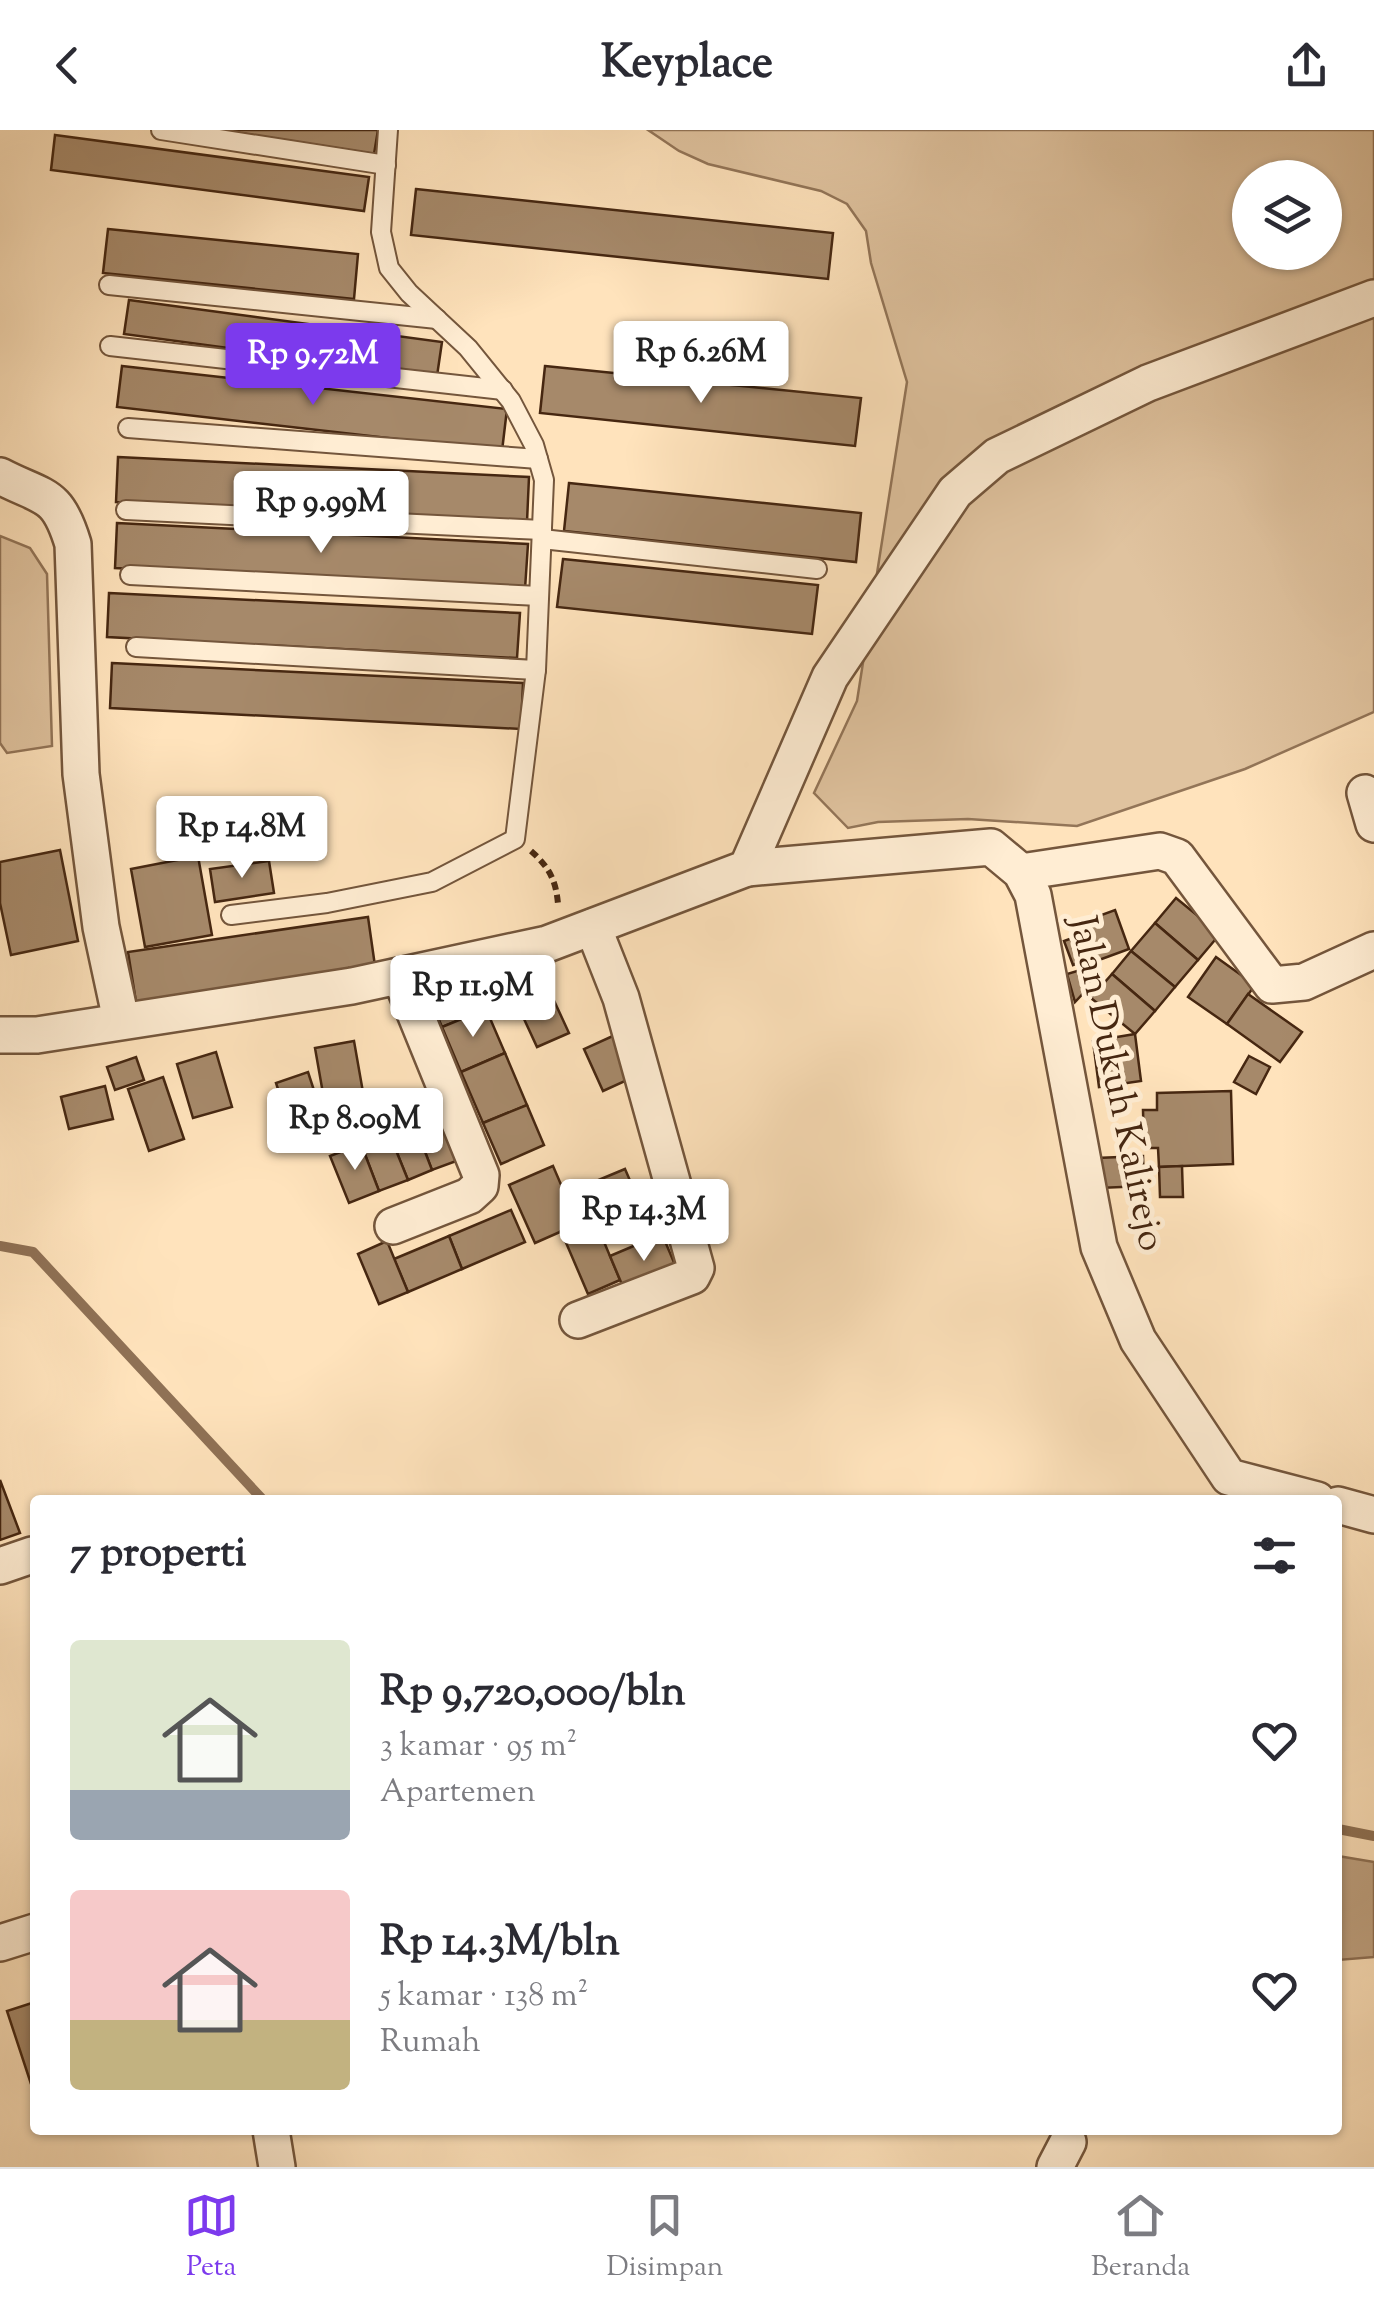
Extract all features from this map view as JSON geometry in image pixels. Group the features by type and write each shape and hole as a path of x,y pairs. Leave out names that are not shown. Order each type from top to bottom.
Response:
{"street":[{"path":"747,868 830,677 955,492 997,456 1148,382 1374,298"},
{"path":"0,476 50,499 66,521 74,544 82,774 101,927 121,1020"},
{"path":"0,1035 37,1035 352,986 548,944 747,868 991,847 1022,872 1160,851 1177,858 1272,985 1304,982 1374,950"},
{"name":"Jalan Dukuh Kalirejo","path":"1022,872 1033,895 1099,1247 1138,1340 1229,1477 1299,1495"},
{"path":"578,1320 692,1276 696,1268 621,998 593,928"},
{"path":"393,1226 468,1196 480,1186 480,1175 400,976"},
{"path":"1342,1506 1374,1515"},
{"path":"0,1943 30,1934"},
{"path":"272,2135 277,2167"}],"lane":[{"path":"160,130 386,165"},
{"path":"230,914 327,903 432,882 515,839 536,670 544,480 534,445 502,390 468,348 408,294 389,268 381,232 388,130"},
{"path":"109,285 438,319"},
{"path":"110,346 502,390"},
{"path":"128,428 538,459"},
{"path":"126,510 542,535 817,569"},
{"path":"130,575 539,596"},
{"path":"136,647 536,670"}],"path":[{"path":"515,839 546,865 556,884 558,916 548,944"}],"shaded area":[{"path":"648,130 1374,130 1374,712 1245,769 1077,826 968,819 878,822 848,828 814,793 857,701 907,382 871,263 866,231 847,204 821,191 708,164"},
{"path":"0,536 30,548 47,574 52,746 7,753 0,743"},
{"path":"1342,1857 1374,1862 1374,1957 1342,1960"}],"building":[{"path":"220,130 378,130 374,154"},
{"path":"55,135 369,177 364,211 51,170"},
{"path":"416,189 833,233 828,279 411,235"},
{"path":"108,229 358,254 354,299 103,273"},
{"path":"129,300 442,342 437,376 124,334"},
{"path":"122,366 507,409 502,451 117,407"},
{"path":"545,366 861,398 855,446 540,413"},
{"path":"118,457 529,477 527,522 116,502"},
{"path":"569,483 861,513 856,562 564,531"},
{"path":"117,523 528,544 525,589 115,568"},
{"path":"563,559 818,585 812,634 557,607"},
{"path":"109,593 520,613 517,658 107,637"},
{"path":"112,663 523,683 521,729 110,708"},
{"path":"60,850 78,941 11,955 0,903 0,862"},
{"path":"198,856 212,935 145,947 131,869"},
{"path":"269,861 274,893 215,902 210,869"},
{"path":"1176,898 1220,934 1198,960 1155,923"},
{"path":"1115,910 1129,949 1088,964 1087,959 1073,965 1064,941 1078,936 1074,925"},
{"path":"368,917 375,966 136,1002 128,952"},
{"path":"1155,923 1198,960 1175,987 1131,951"},
{"path":"1131,951 1175,987 1155,1011 1112,974"},
{"path":"1216,957 1255,985 1227,1024 1188,997"},
{"path":"1087,968 1092,984 1075,1002 1067,974"},
{"path":"469,970 486,1009 442,1027 426,989"},
{"path":"1112,974 1155,1011 1135,1034 1091,998"},
{"path":"544,979 569,1033 537,1047 512,993"},
{"path":"1248,994 1302,1032 1280,1062 1227,1024"},
{"path":"486,1009 505,1053 461,1072 442,1027"},
{"path":"1135,1034 1141,1081 1099,1087 1093,1041"},
{"path":"615,1035 634,1077 603,1091 584,1049"},
{"path":"354,1041 367,1115 328,1122 315,1048"},
{"path":"216,1052 232,1107 193,1118 177,1064"},
{"path":"505,1053 527,1105 483,1123 461,1072"},
{"path":"1249,1056 1270,1067 1256,1094 1234,1082"},
{"path":"136,1057 144,1080 115,1090 107,1067"},
{"path":"308,1072 322,1115 290,1126 276,1083"},
{"path":"163,1077 184,1139 149,1151 128,1089"},
{"path":"105,1086 113,1119 69,1129 61,1097"},
{"path":"1231,1091 1233,1164 1159,1167 1158,1148 1144,1148 1143,1110 1157,1110 1157,1093"},
{"path":"527,1105 544,1145 501,1164 483,1123"},
{"path":"440,1113 459,1160 432,1170 414,1123"},
{"path":"414,1123 432,1170 408,1180 389,1133"},
{"path":"389,1133 408,1180 379,1191 361,1144"},
{"path":"361,1144 379,1191 349,1203 330,1156"},
{"path":"1143,1156 1144,1186 1099,1188 1097,1158"},
{"path":"553,1166 578,1224 535,1243 509,1185"},
{"path":"1182,1166 1183,1197 1160,1197 1159,1167"},
{"path":"625,1169 638,1199 578,1224 565,1194"},
{"path":"511,1210 525,1242 462,1269 449,1236"},
{"path":"594,1218 620,1280 588,1294 561,1231"},
{"path":"662,1234 678,1272 626,1294 610,1256"},
{"path":"449,1236 462,1269 408,1292 394,1259"},
{"path":"387,1241 408,1292 379,1304 358,1254"},
{"path":"0,1480 20,1533 0,1540"},
{"path":"30,2004 30,2081 7,2011"}],"waterway":[{"path":"0,1246 33,1252 258,1495"},
{"path":"1342,1830 1374,1836"}]}
